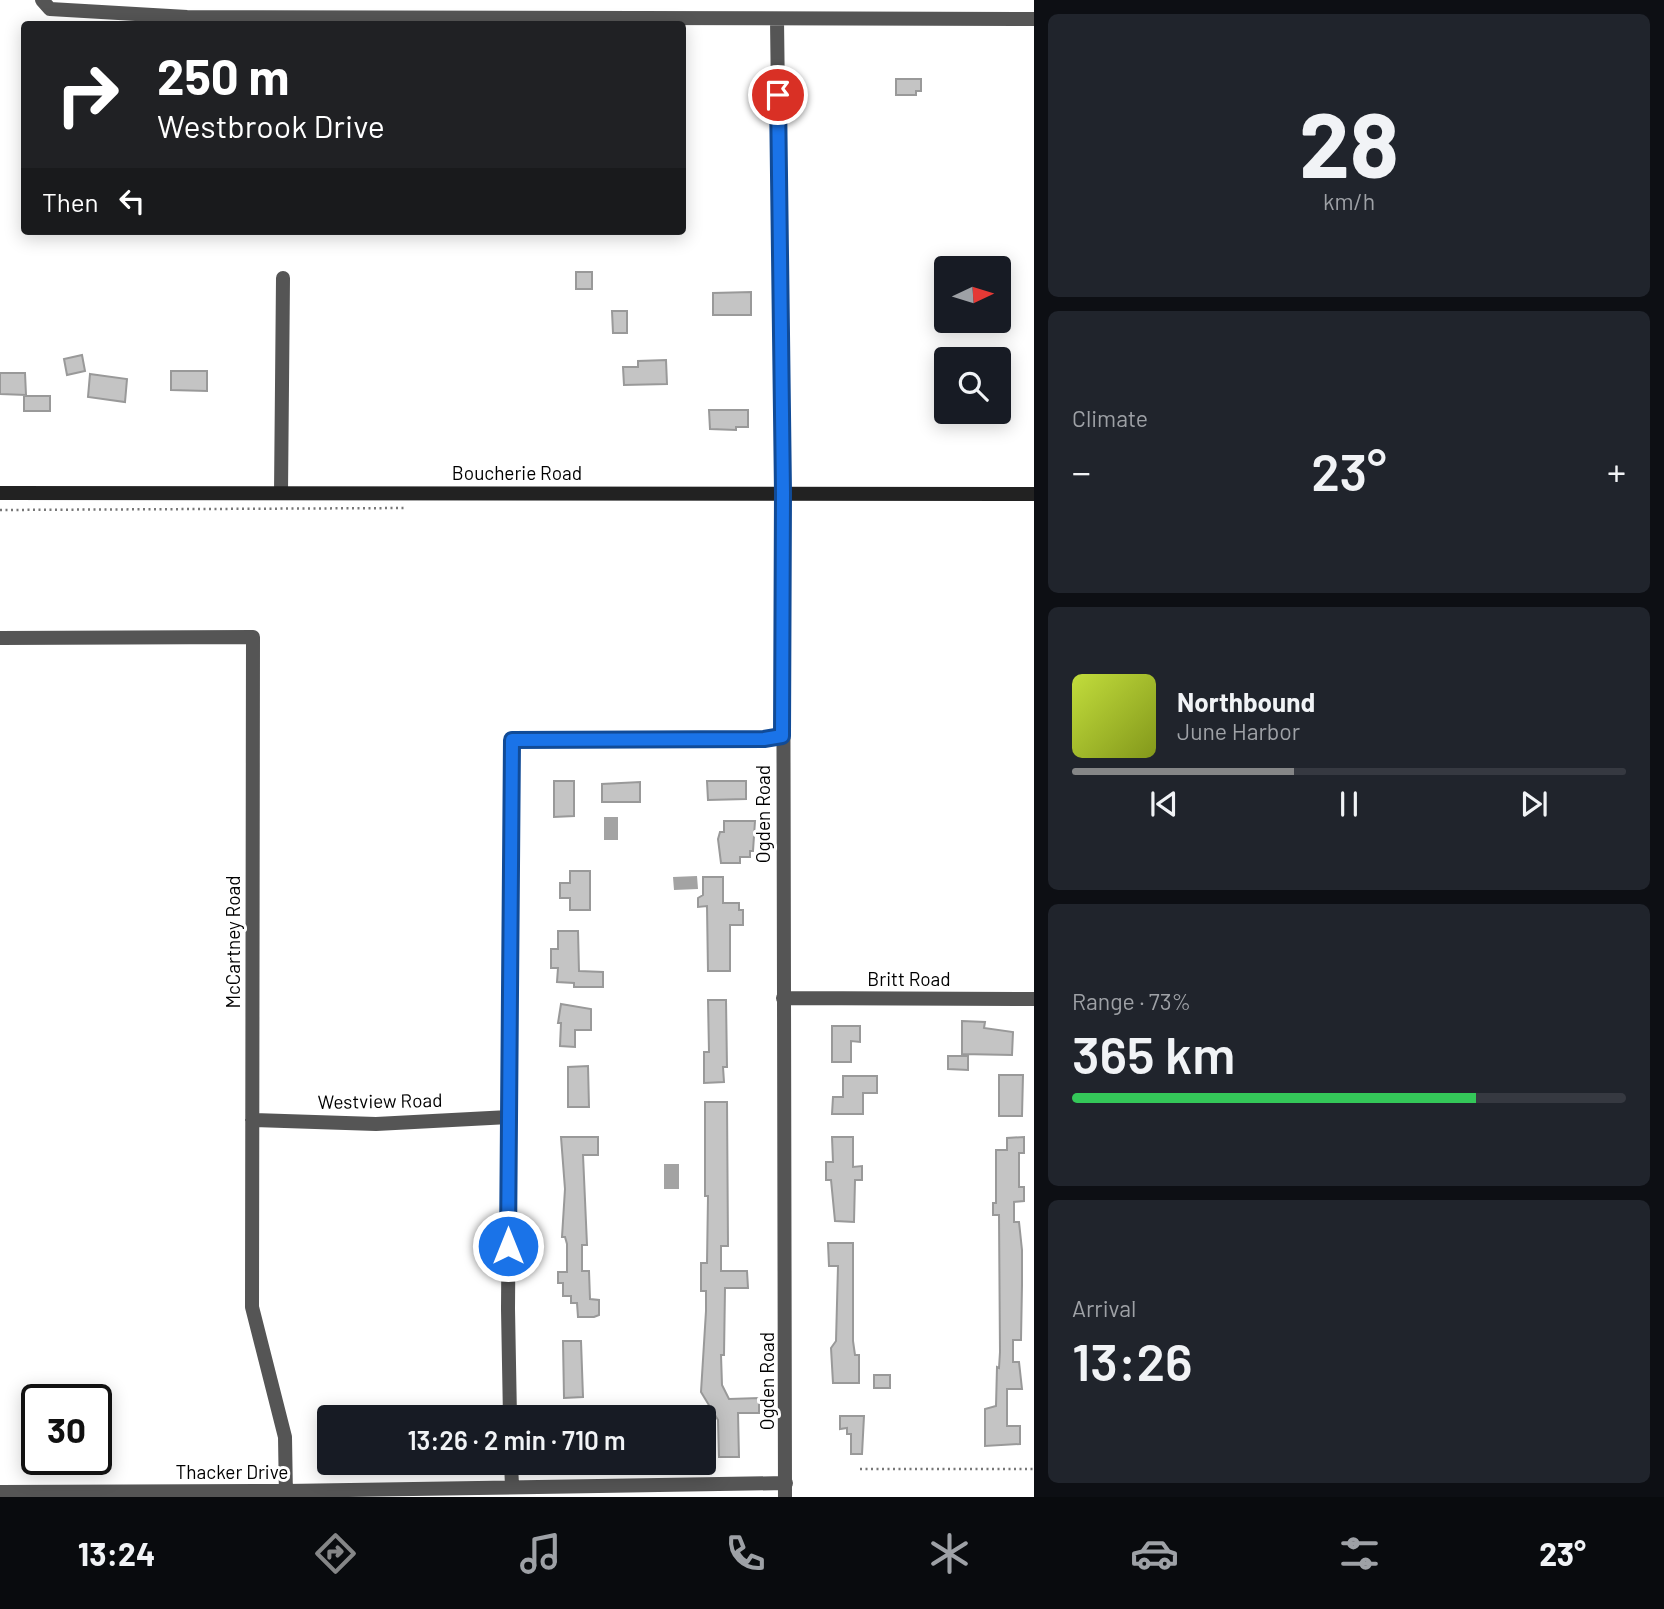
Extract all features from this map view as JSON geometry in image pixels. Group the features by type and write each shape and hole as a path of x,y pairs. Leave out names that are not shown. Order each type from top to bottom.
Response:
{"main road":[{"name":"Boucherie Road","path":"0,493 1034,494"}],"street":[{"path":"42,0 50,9 187,17 1034,19"},
{"name":"Ogden Road","path":"777,20 783,493 785,1490"},
{"path":"281,492 283,278"},
{"name":"McCartney Road","path":"0,638 253,636 252,1307 285,1437 286,1494"},
{"path":"510,1405 512,740 764,739 782,736"},
{"name":"Britt Road","path":"783,998 1034,999"},
{"name":"Westview Road","path":"252,1120 376,1124 509,1117"},
{"path":"512,1475 512,1486"},
{"name":"Thacker Drive","path":"0,1492 286,1494 512,1486 785,1490"}],"path":[{"path":"0,509 413,508"},
{"path":"860,1469 1034,1469"}],"shaded area":[{"path":"604,817 618,817 618,840 604,840"},
{"path":"697,876 698,889 674,890 673,877"},
{"path":"664,1164 679,1164 679,1189 664,1189"}],"building":[{"path":"896,79 921,79 921,91 916,91 916,95 896,95"},
{"path":"576,272 592,272 592,289 576,289"},
{"path":"751,292 751,315 713,315 713,293"},
{"path":"612,311 627,311 627,333 613,333"},
{"path":"82,355 85,371 67,375 64,359"},
{"path":"666,360 667,384 624,385 623,367 638,367 638,361"},
{"path":"171,371 207,371 207,391 171,390"},
{"path":"0,373 25,373 26,395 0,394"},
{"path":"90,374 127,379 125,402 88,397"},
{"path":"24,396 50,396 50,411 24,411"},
{"path":"709,410 748,410 748,427 736,427 736,430 710,429"},
{"path":"554,781 574,781 574,816 554,817"},
{"path":"707,781 746,781 746,799 708,800"},
{"path":"640,782 640,802 602,802 602,784"},
{"path":"724,821 755,821 753,851 750,851 750,857 740,857 740,863 721,863 718,839 720,832 724,832"},
{"path":"570,871 590,871 590,910 570,910 570,898 560,898 560,883 570,883"},
{"path":"703,877 723,877 723,903 739,903 739,910 743,910 743,925 730,925 730,971 708,971 707,906 698,907 698,898 703,895"},
{"path":"558,931 578,931 579,971 603,972 603,987 574,987 574,983 557,982 558,968 551,968 551,949 558,949"},
{"path":"708,1000 726,1000 727,1067 723,1067 724,1082 704,1083 704,1052 709,1052"},
{"path":"561,1004 591,1009 591,1030 575,1030 575,1047 560,1046 561,1023 558,1023"},
{"path":"962,1021 985,1022 984,1028 1013,1032 1012,1055 962,1054"},
{"path":"832,1026 860,1026 860,1042 851,1041 851,1062 832,1062"},
{"path":"948,1056 968,1056 968,1070 948,1069"},
{"path":"588,1066 589,1107 568,1107 568,1067"},
{"path":"999,1075 1023,1075 1022,1116 999,1116"},
{"path":"843,1076 877,1076 877,1093 863,1093 863,1114 832,1114 833,1097 843,1097"},
{"path":"705,1102 727,1102 728,1246 721,1246 721,1271 747,1271 748,1288 725,1288 722,1385 729,1399 759,1398 759,1413 738,1413 739,1457 719,1457 716,1405 709,1405 701,1392 706,1291 701,1291 701,1263 707,1263 708,1196 705,1196"},
{"path":"561,1137 598,1137 598,1155 583,1155 587,1245 582,1245 582,1271 589,1271 590,1299 599,1300 599,1315 594,1317 578,1317 577,1303 571,1303 571,1296 563,1296 563,1283 558,1283 558,1272 567,1272 567,1244 565,1237 562,1237 565,1189"},
{"path":"832,1137 853,1137 853,1167 862,1166 862,1180 855,1180 854,1222 835,1221 831,1180 826,1180 826,1162 833,1162"},
{"path":"1024,1137 1024,1153 1019,1153 1019,1187 1024,1187 1024,1201 1014,1202 1014,1222 1019,1222 1022,1250 1022,1285 1021,1340 1013,1340 1013,1362 1019,1362 1022,1389 1007,1389 1007,1426 1020,1426 1020,1444 985,1446 985,1409 996,1406 1000,1352 999,1215 993,1215 993,1203 996,1203 996,1150 1007,1150 1007,1138"},
{"path":"828,1243 853,1243 853,1341 855,1355 859,1355 859,1383 833,1383 831,1348 836,1341 838,1266 829,1266"},
{"path":"563,1341 581,1341 583,1397 564,1398"},
{"path":"874,1375 890,1375 890,1388 874,1388"},
{"path":"840,1416 864,1416 862,1454 851,1454 851,1434 847,1434 847,1428 840,1429"}],"route":[{"path":"508,1246 512,740 764,739 782,736 783,493 778,95"}]}
